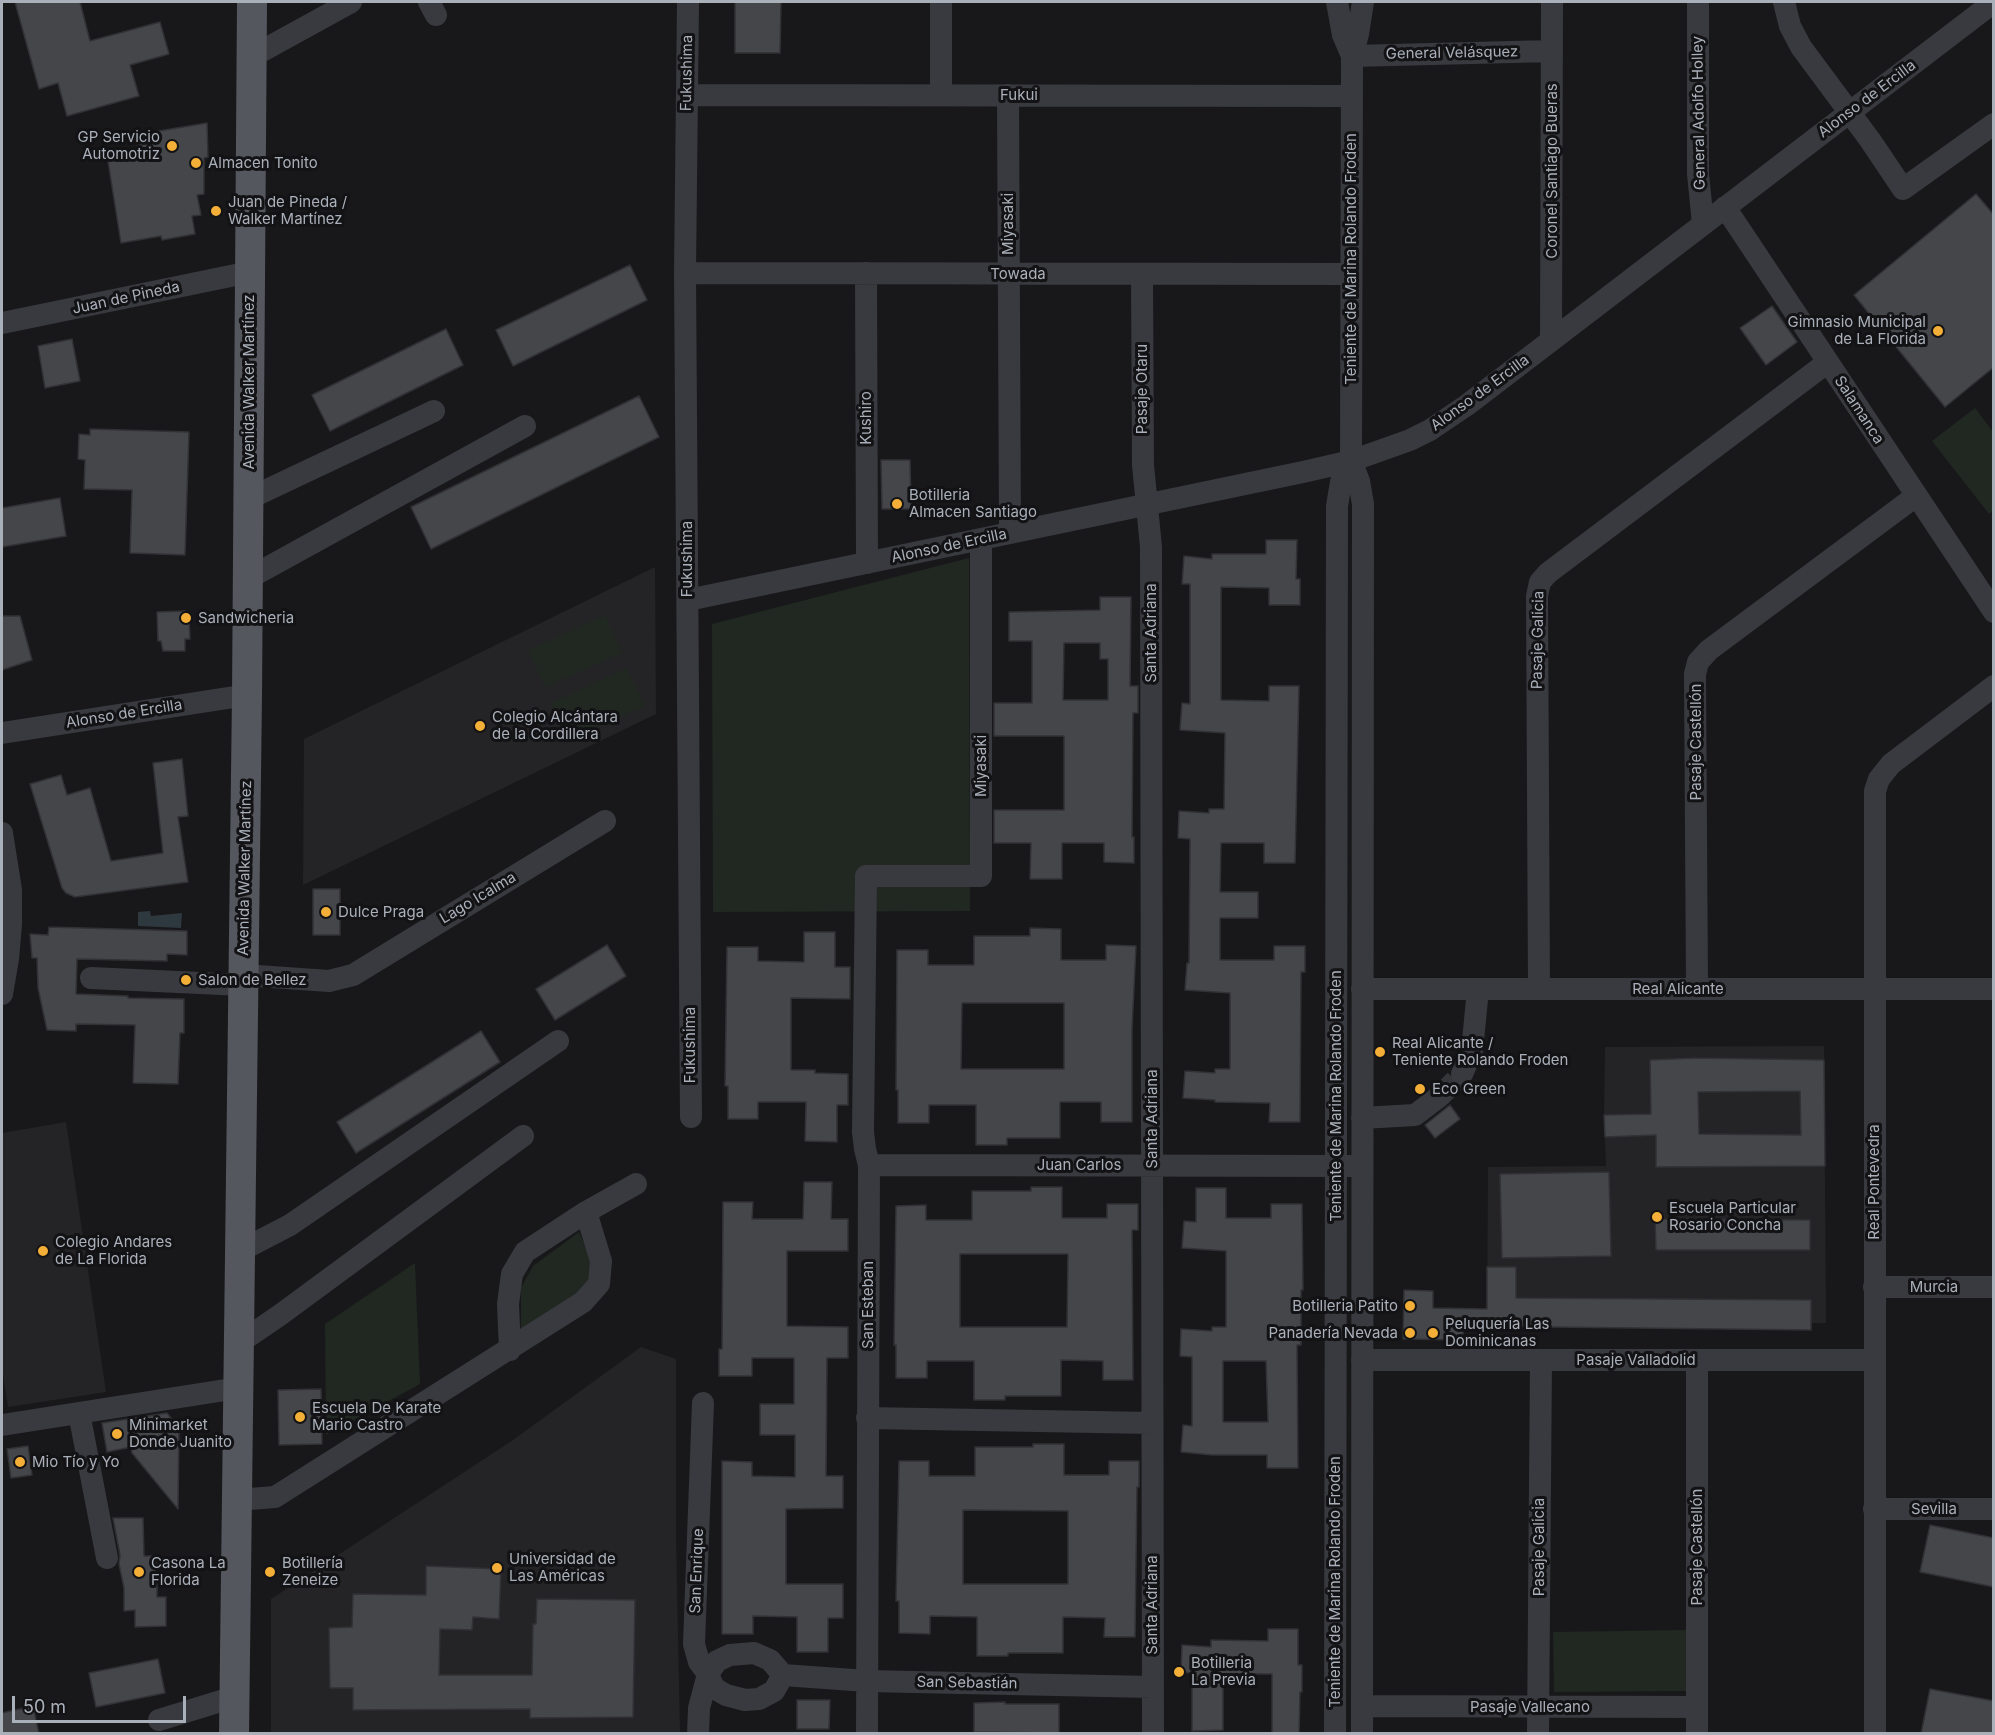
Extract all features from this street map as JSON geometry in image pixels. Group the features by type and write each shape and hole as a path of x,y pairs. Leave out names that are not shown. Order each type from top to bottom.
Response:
{"main road":[{"name":"Avenida Walker Martínez","path":"234,1734 247,695 252,2"}],"street":[{"path":"251,57 351,2"},
{"name":"Fukushima","path":"688,2 685,273 691,1117"},
{"path":"941,2 941,95"},
{"name":"Teniente de Marina Rolando Froden","path":"1337,2 1343,35 1352,56"},
{"name":"Teniente de Marina Rolando Froden","path":"1362,1734 1363,504 1359,481 1351,461 1351,96 1352,56 1363,2"},
{"name":"Coronel Santiago Bueras","path":"1551,340 1552,2"},
{"name":"General Adolfo Holley","path":"1698,2 1698,174 1703,224"},
{"path":"1784,2 1786,15 1795,37 1903,189 1994,124"},
{"name":"Alonso de Ercilla","path":"688,600 1351,461 1410,440 1430,430 1467,405 1992,4"},
{"name":"General Velásquez","path":"1352,56 1552,51"},
{"name":"Fukui","path":"687,94 1351,96"},
{"name":"Miyasaki","path":"1008,95 1010,533"},
{"name":"Salamanca","path":"1725,207 1994,612"},
{"name":"Juan de Pineda","path":"2,323 250,272"},
{"name":"Towada","path":"685,273 1351,274"},
{"name":"Kushiro","path":"866,273 867,563"},
{"name":"Pasaje Otaru","path":"1142,274 1143,465 1147,505"},
{"name":"Pasaje Galicia","path":"1539,989 1537,596 1540,582 1548,573 1828,362"},
{"path":"248,500 434,411"},
{"path":"248,579 525,426"},
{"name":"Teniente de Marina Rolando Froden","path":"1335,1734 1337,506 1341,482 1351,461"},
{"name":"Pasaje Castellón","path":"1697,989 1695,674 1698,662 1709,650 1916,496"},
{"name":"Santa Adriana","path":"1147,505 1151,547 1152,1734"},
{"name":"Miyasaki","path":"866,876 981,876 981,539"},
{"name":"Real Pontevedra","path":"1875,1734 1873,803 1879,779 1891,764 1994,686"},
{"name":"Alonso de Ercilla","path":"2,733 247,695"},
{"name":"Lago Icalma","path":"91,978 329,981 353,975 605,820"},
{"path":"2,833 11,901 8,959 2,994"},
{"name":"San Esteban","path":"866,876 863,1132 869,1165 867,1734"},
{"name":"Real Alicante","path":"1362,989 1994,989"},
{"path":"1462,1074 1472,1051 1478,989"},
{"path":"240,1251 290,1225 558,1041"},
{"path":"1362,1118 1415,1115 1440,1096"},
{"path":"239,1343 523,1136"},
{"name":"Juan Carlos","path":"869,1165 1362,1166"},
{"path":"510,1350 508,1304 512,1274 525,1252 586,1212 636,1184"},
{"path":"237,1500 275,1497 583,1302 599,1284 601,1261 586,1212"},
{"name":"Murcia","path":"1874,1287 1994,1287"},
{"name":"Pasaje Valladolid","path":"1362,1360 1874,1360"},
{"name":"Pasaje Galicia","path":"1538,1734 1540,1360"},
{"name":"Pasaje Castellón","path":"1697,1360 1697,1734"},
{"path":"2,1425 238,1388"},
{"name":"San Enrique","path":"703,1403 694,1644 699,1662 708,1674"},
{"path":"80,1413 107,1558"},
{"path":"867,1419 1152,1423"},
{"name":"Sevilla","path":"1874,1509 1994,1509"},
{"path":"698,1734 699,1708 708,1674 717,1661 730,1655 754,1653 770,1660 783,1675 774,1691 759,1700 745,1700 726,1695 714,1688 708,1674"},
{"name":"San Sebastián","path":"783,1675 867,1681 1152,1687"},
{"path":"159,1720 234,1697"},
{"name":"Pasaje Vallecano","path":"1362,1706 1697,1707"}],"shaded area":[{"path":"1975,408 1993,432 1993,511 1989,514 1932,441"},
{"path":"969,558 970,911 713,912 712,624"},
{"name":"Colegio Alcántara de la Cordillera","path":"655,567 656,714 303,885 304,739"},
{"path":"605,615 622,653 545,687 528,650"},
{"path":"627,668 645,706 568,740 551,703"},
{"path":"150,911 151,916 182,913 181,928 138,926 138,912"},
{"name":"Escuela Particular Rosario Concha","path":"1824,1046 1826,1323 1487,1327 1488,1167 1606,1166 1605,1047"},
{"name":"Colegio Andares de La Florida","path":"66,1122 106,1392 8,1407 2,1369 2,1133"},
{"path":"579,1232 594,1267 587,1288 521,1332 521,1288 533,1266"},
{"path":"415,1263 420,1384 326,1435 325,1324"},
{"name":"Universidad de Las Américas","path":"641,1347 676,1359 676,1537 680,1733 271,1733 271,1599 513,1440"},
{"path":"1686,1630 1686,1691 1554,1692 1553,1632"}],"building":[{"path":"15,2 80,2 90,41 160,22 169,54 130,65 139,96 67,116 58,83 39,89"},
{"path":"735,2 781,2 780,53 735,53"},
{"path":"207,123 208,157 204,158 204,194 197,195 201,215 192,216 195,234 162,240 161,236 121,243 107,155 138,151 135,135"},
{"name":"Gimnasio Municipal de La Florida","path":"1976,194 1994,215 1994,367 1945,407 1854,295"},
{"path":"630,265 647,300 513,366 496,330"},
{"path":"1772,306 1797,342 1766,365 1740,328"},
{"path":"446,329 463,365 330,431 312,395"},
{"path":"72,339 80,381 45,388 38,346"},
{"path":"639,396 659,437 431,549 411,507"},
{"path":"90,429 189,432 185,555 130,553 132,490 84,489 85,460 78,459 79,434 90,435"},
{"path":"881,460 910,460 911,509 882,509"},
{"path":"60,498 66,536 2,547 2,508"},
{"path":"1266,540 1297,540 1296,579 1300,579 1300,605 1269,605 1269,588 1221,587 1221,700 1269,701 1269,686 1299,686 1295,863 1264,863 1264,843 1221,843 1220,892 1258,892 1258,918 1220,918 1220,960 1274,960 1274,946 1305,946 1305,972 1301,972 1300,1122 1269,1122 1270,1103 1215,1102 1215,1100 1183,1098 1185,1071 1215,1073 1215,1069 1230,1069 1230,993 1185,990 1187,963 1189,963 1190,839 1178,838 1179,811 1209,813 1209,809 1224,809 1225,733 1180,730 1182,703 1190,704 1190,584 1182,584 1184,556 1212,559 1212,554 1266,554"},
{"path":"1100,597 1131,597 1130,686 1138,686 1138,713 1133,713 1132,837 1134,837 1134,863 1104,862 1104,843 1062,843 1062,879 1030,879 1031,843 994,843 994,810 1064,810 1064,736 994,736 994,703 1032,703 1032,641 1009,641 1009,612 1100,610","holes":["1064,643 1100,643 1100,659 1108,659 1108,700 1063,700"]},
{"path":"185,611 185,618 189,617 190,639 185,639 185,651 163,651 161,641 158,641 157,612"},
{"path":"2,616 20,616 32,660 2,670"},
{"path":"182,759 188,816 178,817 188,882 75,897 66,893 62,888 30,784 61,775 67,795 90,788 111,861 163,853 153,763"},
{"name":"Dulce Praga","path":"313,889 340,889 340,935 313,935"},
{"path":"49,927 187,931 187,955 167,954 167,961 77,959 76,994 184,999 184,1033 180,1033 178,1084 133,1083 135,1025 76,1024 76,1031 47,1030 38,988 37,958 32,958 30,934 48,935"},
{"path":"1030,928 1061,929 1061,960 1106,960 1106,945 1136,946 1132,1029 1132,1122 1101,1122 1101,1102 1060,1102 1060,1138 1007,1138 1007,1145 976,1145 976,1105 929,1105 929,1123 898,1123 898,1090 896,1090 897,950 928,950 928,965 974,965 974,936 1030,936","holes":["962,1003 1064,1003 1064,1069 961,1069"]},
{"path":"804,932 835,932 835,967 850,967 850,999 791,998 791,1070 848,1074 848,1105 837,1105 837,1142 805,1141 806,1102 758,1102 758,1119 728,1119 728,1086 725,1086 727,947 758,947 758,961 804,962"},
{"path":"607,945 626,976 555,1020 536,989"},
{"path":"481,1031 500,1062 356,1153 337,1122"},
{"path":"1697,1058 1824,1060 1825,1166 1656,1167 1656,1135 1605,1137 1604,1115 1651,1114 1650,1060","holes":["1800,1091 1801,1135 1699,1134 1698,1092"]},
{"path":"1450,1105 1460,1119 1435,1138 1425,1125"},
{"path":"1609,1172 1611,1256 1502,1258 1500,1174"},
{"path":"804,1182 832,1182 831,1219 848,1219 848,1251 787,1251 787,1326 848,1327 848,1358 827,1358 826,1476 843,1476 843,1508 786,1509 786,1584 843,1584 843,1618 828,1618 828,1652 797,1652 797,1617 753,1616 753,1634 722,1634 722,1461 752,1462 752,1476 795,1477 795,1435 760,1435 760,1404 794,1404 794,1358 752,1358 752,1376 719,1376 719,1349 722,1349 723,1202 753,1202 752,1219 803,1219"},
{"path":"1031,1187 1062,1187 1062,1218 1107,1218 1107,1204 1138,1204 1138,1230 1132,1230 1133,1380 1103,1380 1103,1361 1061,1360 1061,1396 1005,1396 1005,1400 974,1400 974,1361 927,1361 927,1378 896,1378 896,1345 894,1345 896,1206 926,1205 926,1220 972,1220 972,1191 1031,1191","holes":["960,1254 1068,1254 1067,1327 960,1327"]},
{"path":"1196,1188 1226,1188 1226,1218 1271,1218 1271,1204 1302,1204 1303,1290 1301,1290 1301,1345 1297,1345 1298,1468 1267,1468 1267,1455 1212,1455 1181,1452 1183,1425 1192,1426 1192,1357 1180,1356 1181,1329 1212,1331 1212,1327 1226,1327 1226,1251 1182,1248 1184,1221 1196,1222","holes":["1223,1361 1266,1361 1268,1422 1223,1422"]},
{"path":"1655,1219 1810,1220 1810,1250 1656,1250"},
{"path":"1487,1267 1516,1267 1516,1298 1811,1300 1811,1330 1463,1326 1463,1340 1403,1339 1404,1290 1433,1291 1433,1308 1487,1309"},
{"name":"Escuela De Karate Mario Castro","path":"321,1389 322,1444 279,1445 278,1390"},
{"path":"167,1413 179,1429 178,1509 132,1453 131,1447 107,1452 102,1423"},
{"path":"1033,1444 1064,1444 1064,1475 1109,1475 1109,1461 1139,1461 1135,1637 1104,1637 1105,1618 1063,1617 1063,1653 1008,1653 1008,1656 977,1656 977,1617 930,1616 930,1634 899,1633 899,1601 896,1601 899,1461 929,1461 929,1476 975,1476 975,1447 1033,1447","holes":["963,1510 1068,1511 1068,1584 963,1584"]},
{"name":"Mio Tío y Yo","path":"28,1446 32,1475 11,1478 7,1449"},
{"name":"Casona La Florida","path":"113,1518 143,1518 144,1556 157,1556 157,1597 166,1597 166,1626 135,1627 135,1610 124,1611 124,1588"},
{"path":"1930,1525 1994,1538 1994,1587 1920,1572"},
{"path":"426,1566 501,1569 499,1619 473,1617 472,1630 440,1629 439,1675 532,1675 533,1624 536,1624 537,1599 635,1600 633,1717 530,1718 530,1709 353,1710 353,1688 330,1688 329,1628 352,1627 353,1594 426,1595"},
{"path":"1268,1629 1298,1629 1298,1665 1302,1665 1299,1734 1272,1734 1272,1674 1223,1674 1223,1730 1192,1731 1192,1673 1181,1672 1182,1645 1211,1647 1211,1640 1268,1641"},
{"path":"158,1659 165,1693 96,1707 89,1673"},
{"path":"1930,1689 1994,1701 1994,1734 1921,1734"},
{"path":"797,1700 830,1700 829,1729 797,1729"},
{"path":"1005,1702 1005,1704 1059,1704 1059,1733 974,1732 974,1703"},
{"path":"33,1706 39,1734 2,1734 2,1713"}],"tunnel":[{"path":"1440,1096 1462,1074"}],"place":[{"name":"GP Servicio Automotriz","path":"172,146"},
{"name":"Almacen Tonito","path":"196,163"},
{"name":"Juan de Pineda / Walker Martínez","path":"216,211"},
{"name":"Gimnasio Municipal de La Florida","path":"1938,331"},
{"name":"Botilleria Almacen Santiago","path":"897,504"},
{"name":"Sandwicheria","path":"186,618"},
{"name":"Colegio Alcántara de la Cordillera","path":"480,726"},
{"name":"Dulce Praga","path":"326,912"},
{"name":"Salon de Bellez","path":"186,980"},
{"name":"Real Alicante / Teniente Rolando Froden","path":"1380,1052"},
{"name":"Eco Green","path":"1420,1089"},
{"name":"Escuela Particular Rosario Concha","path":"1657,1217"},
{"name":"Colegio Andares de La Florida","path":"43,1251"},
{"name":"Botilleria Patito","path":"1410,1306"},
{"name":"Panadería Nevada","path":"1410,1333"},
{"name":"Peluquería Las Dominicanas","path":"1433,1333"},
{"name":"Escuela De Karate Mario Castro","path":"300,1417"},
{"name":"Minimarket Donde Juanito","path":"117,1434"},
{"name":"Mio Tío y Yo","path":"20,1462"},
{"name":"Universidad de Las Américas","path":"497,1568"},
{"name":"Casona La Florida","path":"139,1572"},
{"name":"Botillería Zeneize","path":"270,1572"},
{"name":"Botilleria La Previa","path":"1179,1672"}]}
